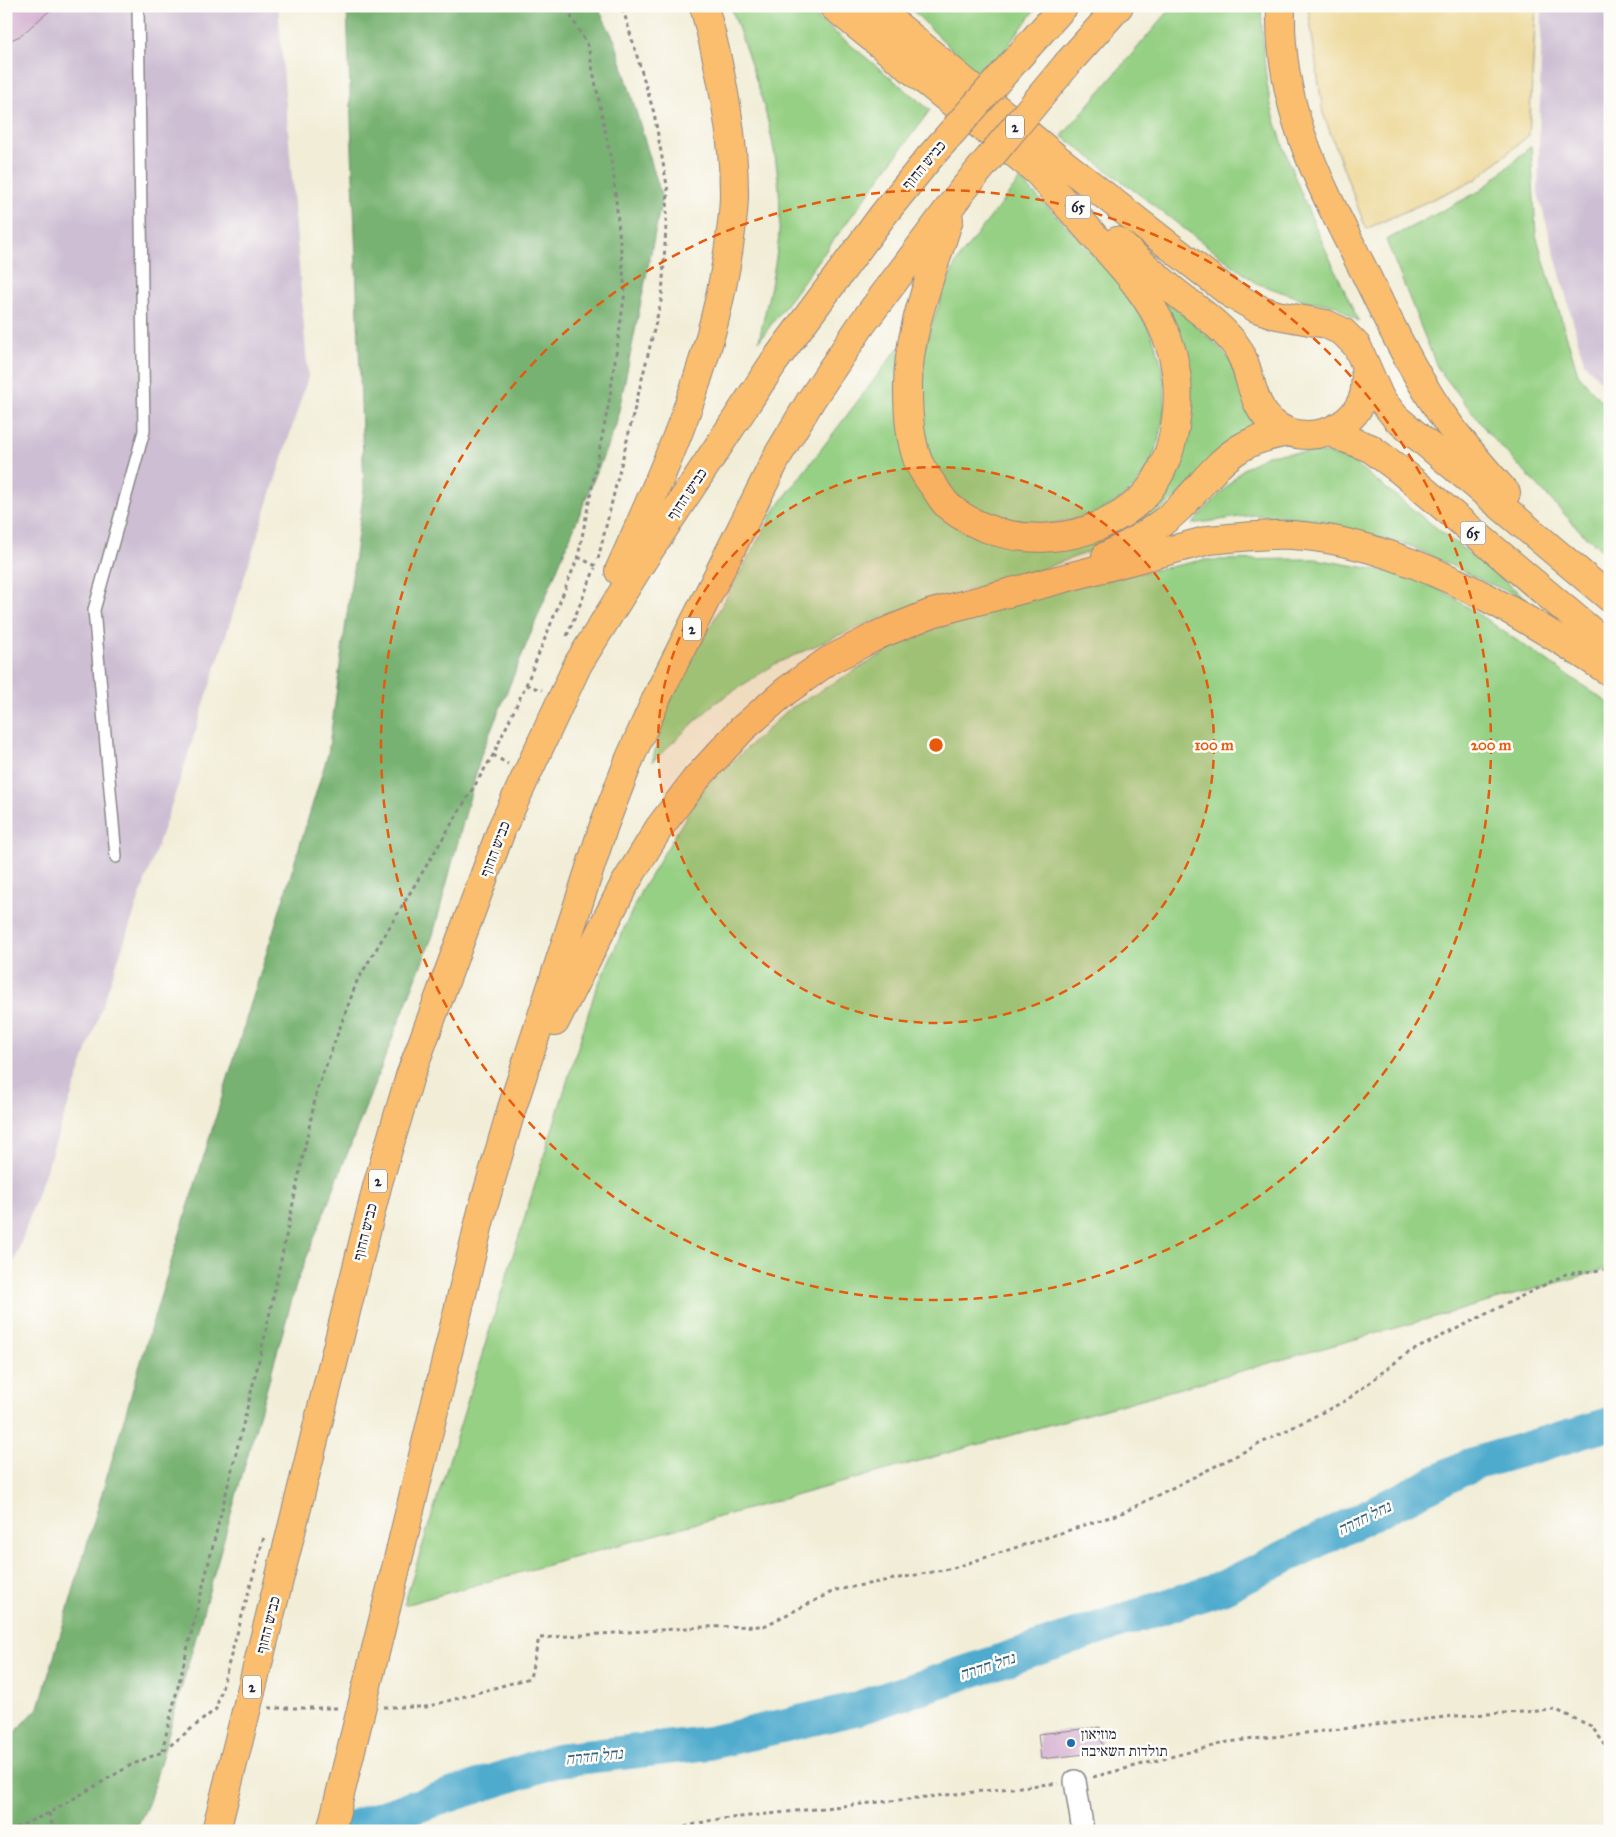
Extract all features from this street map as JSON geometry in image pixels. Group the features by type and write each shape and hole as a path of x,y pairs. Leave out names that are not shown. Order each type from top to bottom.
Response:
{"highway":[{"path":"578,664 665,470 694,390 712,332 722,290 730,242 734,194 731,147 724,96 704,6"},
{"name":"65","path":"834,6 1035,169 1172,290 1214,323 1234,343 1251,380 1254,397 1262,412 1274,424 1289,432 1309,435 1329,432 1370,448 1610,647"},
{"name":"65","path":"874,6 1058,159 1231,294 1256,308 1277,315 1326,324 1343,332 1357,346 1380,398 1396,418 1610,598"},
{"path":"887,6 906,29 941,62"},
{"path":"1032,41 1054,6"},
{"name":"כביש החוף","path":"216,1831 378,1183 410,1076 502,828 578,664 643,560 774,362 883,215 929,158 1064,6"},
{"name":"2","path":"331,1831 482,1211 512,1111 604,825 630,758 658,696 778,455 807,408 862,324 958,196 1068,63 1119,6"},
{"path":"1281,6 1280,32 1284,73 1295,121 1325,194 1407,357 1450,426 1480,464 1566,561"},
{"path":"958,196 922,304 911,350 908,389 909,413 919,463 947,505 971,522 998,532 1046,538 1076,534 1103,524 1143,497 1157,478 1168,456 1175,431 1178,407 1178,382 1166,335 1144,296 1116,260 1035,169"},
{"path":"1329,432 1344,424 1355,412 1363,397 1366,380 1364,364"},
{"path":"1019,590 1098,560 1129,545 1157,527 1179,508 1223,461 1240,448 1258,439 1289,432"},
{"path":"512,1111 623,887 659,828 696,779 742,729 786,690 828,661 878,635 932,613 1209,540 1254,535 1293,535 1336,541 1376,551 1431,572 1494,602 1550,633 1610,672"}],"street":[{"path":"1075,1782 1083,1831"}],"lane":[{"path":"116,857 94,610 144,431 138,6"}],"path":[{"path":"162,1752 264,1340 317,1090 357,981 493,756 526,685 578,557 609,402 625,292 613,170 588,46 564,6"},
{"path":"578,557 596,566"},
{"path":"526,685 544,691"},
{"path":"493,756 513,766"},
{"path":"378,1707 426,1707 530,1678 539,1638 704,1627 764,1626 836,1590 953,1568 1122,1513 1347,1400 1406,1354 1566,1274 1610,1269"},
{"path":"264,1708 340,1708"},
{"path":"216,1709 226,1709"},
{"path":"669,1831 712,1820 1075,1782 1228,1742 1454,1716 1556,1710 1591,1726 1610,1751"},
{"path":"8,1831 49,1814 54,1831"}],"shaded area":[{"path":"6,6 278,6 308,377 181,777 6,1286"},
{"path":"1542,6 1610,6 1610,392 1584,362 1538,193"}],"green space":[{"path":"347,6 597,6 615,41 662,198 616,425 481,755 433,935 297,1282 149,1802 135,1831 6,1831 6,1742 39,1707 152,1324 328,754 364,489"},
{"path":"730,6 803,6 930,110 759,341 777,251 780,201 778,175 769,125 755,77"},
{"path":"908,6 1038,6 984,77 972,69"},
{"path":"1173,6 1261,6 1266,78 1271,107 1283,146 1325,248 1359,322 1335,305 1307,301 1256,283 1062,136"},
{"path":"1531,146 1536,235 1578,374 1610,412 1610,557 1583,534 1489,434 1437,367 1386,240 1480,191"},
{"path":"1020,179 1113,276 1143,319 1158,352 1163,375 1165,399 1163,423 1156,449 1150,463 1133,488 1115,502 1093,513 1070,521 1046,524 1021,524 998,519 976,510 957,496 931,458 927,447 923,421 921,378 923,353 949,278 960,256"},
{"path":"1154,289 1213,341 1234,364 1262,423 1143,526 1097,549 1042,569 907,608 837,636 775,664 715,703 652,762 668,703 774,511 899,347 907,468 1047,551 1179,460"},
{"path":"1325,453 1350,460 1527,599 1485,582 1413,547 1314,519 1253,515 1192,524 1243,469 1267,455"},
{"path":"1315,559 1409,575 1450,595 1610,704 1610,1268 404,1605 595,992 641,891 703,789 788,710 915,635 1059,590 1203,560"}],"sand":[{"path":"1308,6 1536,6 1529,135 1475,180 1366,229 1323,113"}],"building":[{"path":"6,6 55,6 20,36 6,42"},
{"name":"מוזיאון תולדות השאיבה","path":"1100,1727 1103,1752 1041,1759 1038,1734"}],"waterway":[{"name":"נחל חדרה","path":"341,1831 558,1760 709,1743 855,1709 1224,1587 1473,1464 1610,1424"}],"place":[{"name":"מוזיאון תולדות השאיבה","path":"1071,1743"}]}
